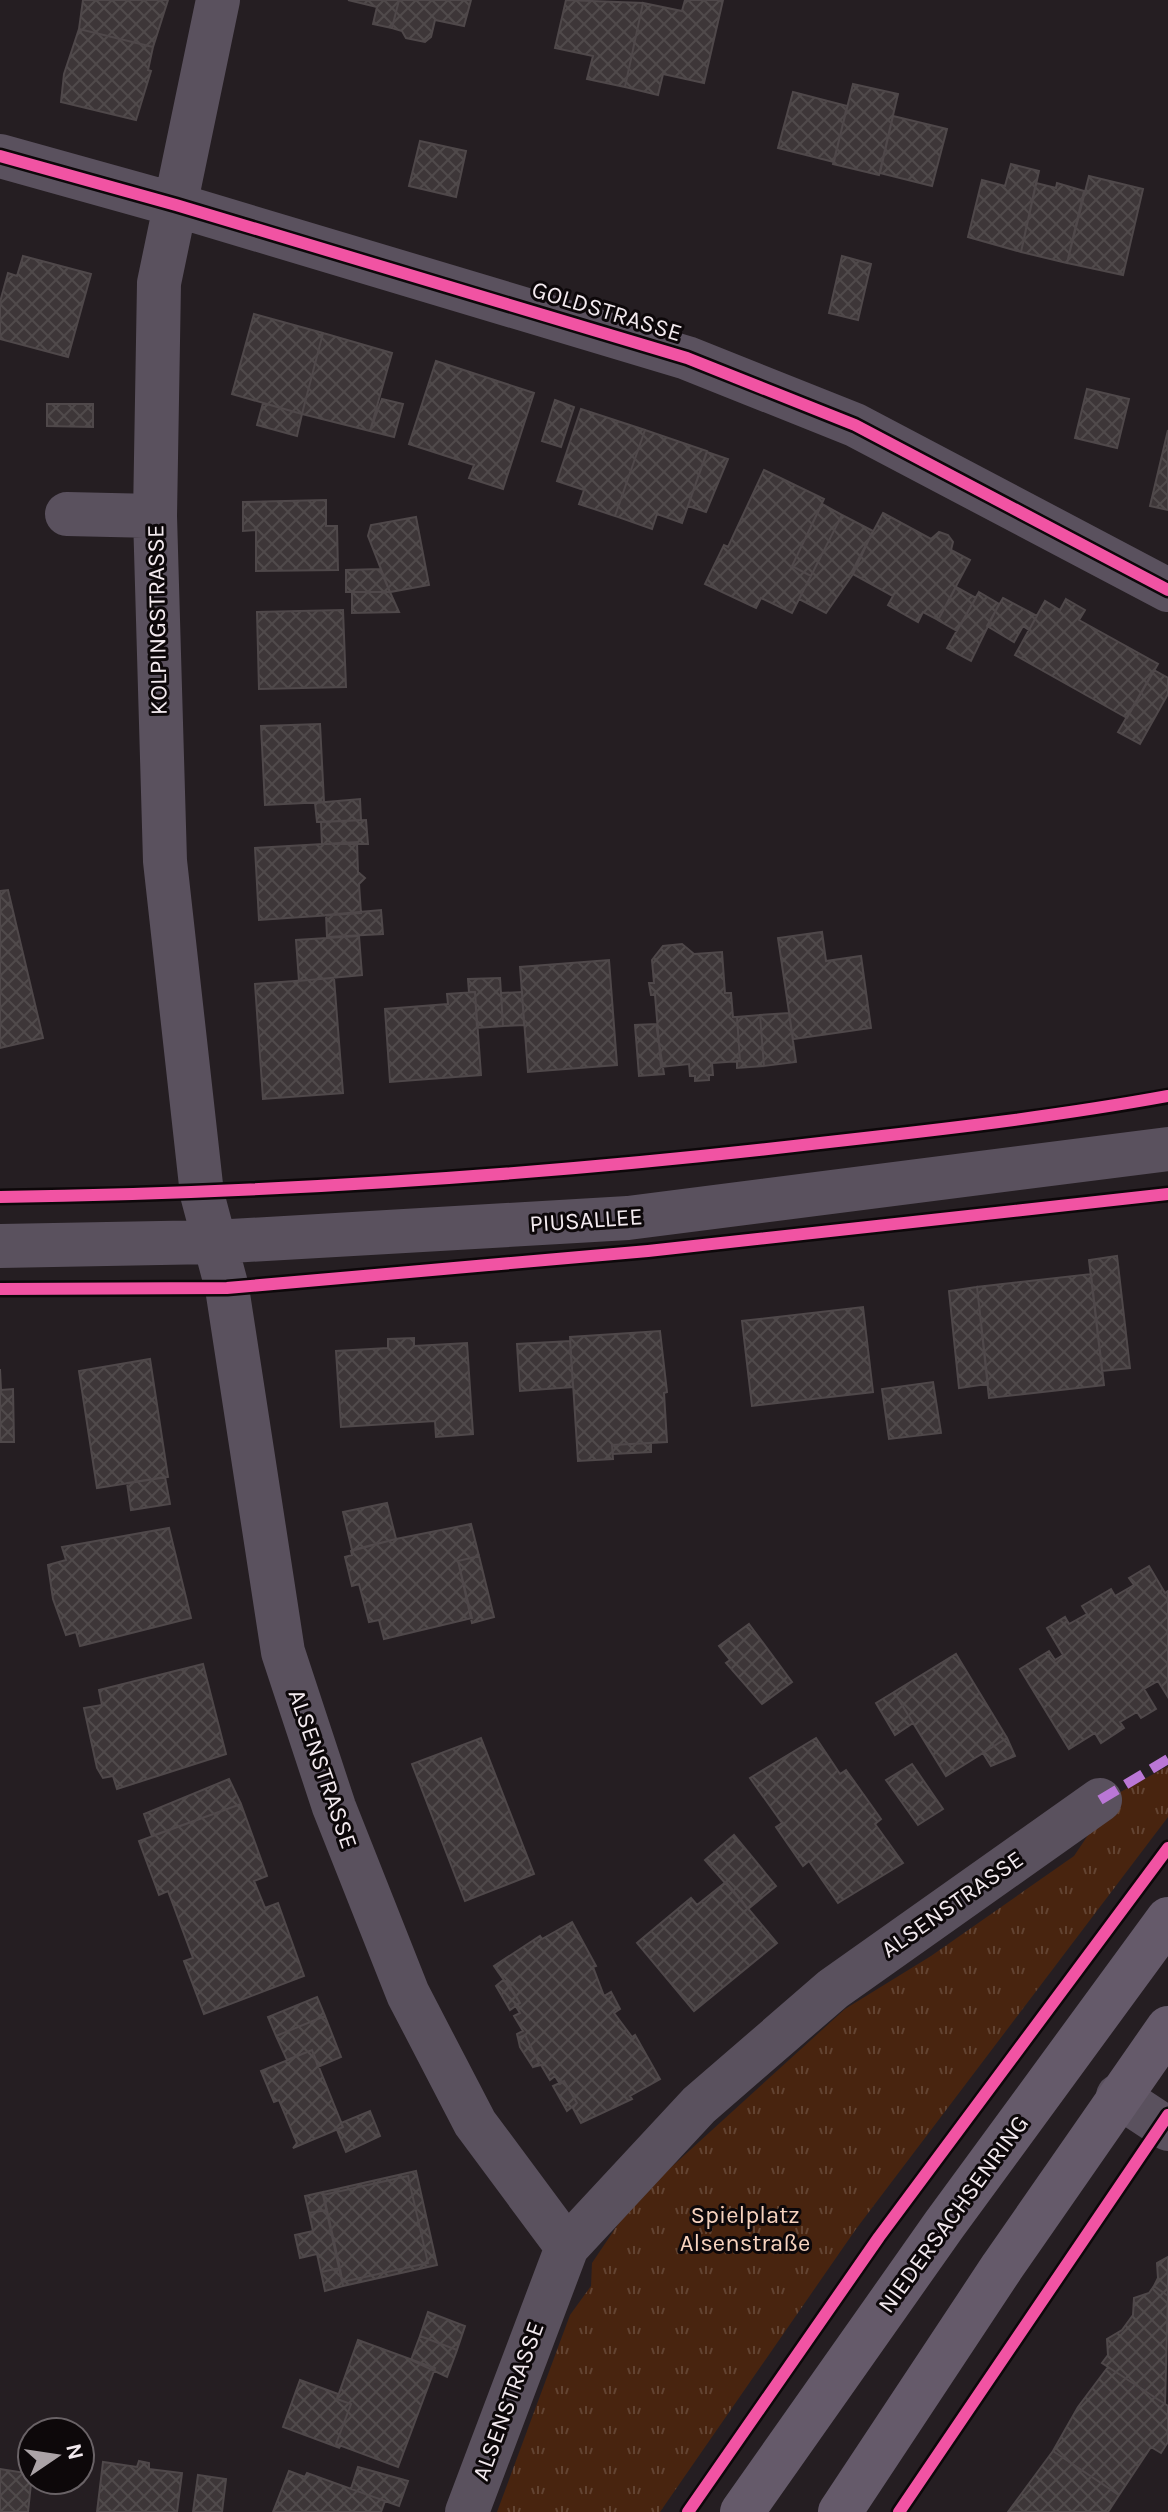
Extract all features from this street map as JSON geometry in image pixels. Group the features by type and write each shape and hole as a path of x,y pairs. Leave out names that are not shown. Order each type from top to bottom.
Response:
{"main road":[{"name":"NIEDERSACHSENRING","path":"742,2512 944,2225 1168,1919"},
{"path":"840,2512 1118,2096 1168,2028"}],"street":[{"name":"KOLPINGSTRASSE","path":"214,1242 202,1194 165,861 155,516 159,283 218,0"},
{"name":"GOLDSTRASSE","path":"0,156 176,205 687,358 855,425 1168,590"},
{"path":"67,514 155,516"},
{"name":"PIUSALLEE","path":"0,1246 214,1242 628,1218 1168,1149"},
{"name":"ALSENSTRASSE","path":"214,1242 227,1288 283,1652 334,1807 408,1994 475,2123 567,2247"},
{"name":"ALSENSTRASSE","path":"467,2512 567,2247 699,2105 833,1989 1100,1800"},
{"path":"1118,2096 1168,2129"}],"green space":[{"name":"Spielplatz Alsenstraße","path":"1168,1766 1168,1817 856,2229 660,2512 497,2512 570,2315 591,2286 592,2263 633,2202 845,2009 931,1956 1074,1856 1115,1795"}],"building":[{"path":"83,0 168,0 153,47 79,29"},
{"path":"348,0 399,0 392,28 373,24 377,7"},
{"path":"399,0 471,0 464,26 435,20 431,37 425,42 406,38 402,31 392,28"},
{"path":"566,0 643,3 625,87 587,79 593,56 555,48"},
{"path":"685,0 723,0 704,83 663,74 658,95 625,87 643,3 682,11"},
{"path":"79,29 153,47 148,70 151,71 136,120 61,102 64,74"},
{"path":"853,84 898,94 879,175 833,164"},
{"path":"793,92 847,106 834,162 778,148"},
{"path":"893,116 947,129 932,186 880,173"},
{"path":"420,141 466,151 456,197 409,186"},
{"path":"1011,164 1039,171 1021,252 968,237 982,180 1005,186"},
{"path":"1089,176 1143,189 1123,275 1067,263"},
{"path":"1036,183 1056,188 1057,183 1084,191 1067,263 1021,252"},
{"path":"23,256 91,274 68,357 0,339 0,302 8,273 17,276"},
{"path":"842,256 871,264 858,320 829,313"},
{"path":"254,314 323,333 302,414 232,394"},
{"path":"323,333 392,353 370,431 302,414"},
{"path":"436,361 534,393 503,489 469,478 474,465 409,444"},
{"path":"1087,389 1129,399 1117,448 1075,438"},
{"path":"382,399 403,404 394,437 370,431"},
{"path":"555,400 574,407 561,447 542,441"},
{"path":"263,403 302,414 297,436 257,425"},
{"path":"47,404 93,404 93,427 47,426"},
{"path":"581,409 645,430 615,516 579,504 584,490 557,481"},
{"path":"645,430 707,451 682,523 657,514 652,529 615,516"},
{"path":"1168,430 1168,510 1150,506"},
{"path":"707,452 728,459 706,512 688,506"},
{"path":"764,470 824,499 792,566 811,576 792,613 761,598 756,608 705,584 724,545 728,547"},
{"path":"326,500 326,526 337,526 338,570 256,571 256,530 243,531 243,502"},
{"path":"822,504 842,515 811,576 792,566"},
{"path":"883,513 931,539 939,532 948,535 953,542 951,550 970,560 938,620 923,612 918,622 888,605 893,596 851,573"},
{"path":"842,515 873,531 853,574 826,613 799,599"},
{"path":"416,517 429,585 390,592 368,536 371,525"},
{"path":"380,569 390,592 346,592 346,570"},
{"path":"956,587 976,598 957,631 938,620"},
{"path":"352,592 390,592 399,612 352,613"},
{"path":"979,592 999,604 971,661 947,648"},
{"path":"1003,598 1037,616 1029,630 1023,626 1014,642 987,626"},
{"path":"1066,599 1085,610 1079,620 1158,664 1127,718 1015,655 1045,601 1060,610"},
{"path":"343,610 346,687 259,689 257,612"},
{"path":"1154,670 1168,678 1168,694 1140,744 1118,732"},
{"path":"320,724 324,802 265,805 261,726"},
{"path":"360,799 361,820 317,822 315,803"},
{"path":"366,820 368,844 322,844 321,822"},
{"path":"357,842 358,872 365,878 359,884 361,913 259,920 255,848"},
{"path":"8,890 43,1038 0,1048 0,891"},
{"path":"381,910 383,934 327,937 326,915"},
{"path":"822,932 826,961 861,956 871,1028 793,1039 778,938"},
{"path":"359,936 362,975 299,981 296,940"},
{"path":"682,944 694,954 722,952 725,993 731,993 733,1017 737,1017 740,1061 712,1063 713,1075 709,1075 709,1080 695,1081 695,1076 690,1076 689,1064 661,1067 655,995 651,995 649,983 654,983 652,960 663,946"},
{"path":"609,960 617,1065 528,1072 520,967"},
{"path":"334,978 343,1093 263,1099 255,984"},
{"path":"500,978 503,1026 477,1028 475,992 469,992 468,979"},
{"path":"475,992 481,1075 390,1082 385,1009 448,1004 447,994"},
{"path":"522,992 524,1025 503,1026 501,993"},
{"path":"789,1013 796,1062 764,1066 760,1015"},
{"path":"760,1015 764,1066 737,1068 737,1061 740,1061 737,1017"},
{"path":"656,1024 664,1074 639,1076 635,1025"},
{"path":"1117,1256 1130,1368 1102,1371 1089,1260"},
{"path":"1091,1274 1104,1385 989,1398 977,1287"},
{"path":"977,1287 988,1384 959,1388 949,1291"},
{"path":"863,1307 873,1392 752,1406 742,1321"},
{"path":"660,1331 667,1392 664,1393 667,1442 612,1445 613,1459 578,1461 570,1337"},
{"path":"414,1338 414,1346 467,1343 473,1434 436,1437 435,1421 341,1427 336,1351 388,1348 388,1339"},
{"path":"570,1341 573,1387 520,1391 517,1344"},
{"path":"150,1359 168,1477 97,1488 79,1371"},
{"path":"0,1369 1,1390 13,1389 14,1442 0,1442"},
{"path":"933,1382 941,1433 889,1439 882,1389"},
{"path":"651,1443 651,1452 613,1454 612,1445"},
{"path":"165,1477 170,1504 131,1510 127,1483"},
{"path":"387,1503 396,1539 352,1550 343,1512"},
{"path":"471,1524 479,1556 458,1561 472,1618 384,1639 379,1620 369,1622 359,1584 352,1586 345,1557 352,1555 351,1551 396,1539"},
{"path":"169,1528 191,1618 80,1646 76,1632 66,1635 53,1599 48,1565 66,1560 62,1547"},
{"path":"479,1556 494,1617 472,1623 458,1561"},
{"path":"1149,1566 1165,1593 1168,1591 1168,1697 1158,1681 1144,1689 1156,1709 1141,1718 1137,1712 1120,1722 1124,1728 1101,1743 1095,1733 1069,1749 1020,1669 1049,1651 1055,1660 1063,1655 1047,1628 1065,1617 1069,1624 1087,1614 1082,1606 1111,1589 1115,1596 1134,1585 1129,1578"},
{"path":"749,1624 792,1682 762,1704 726,1663 730,1660 719,1646"},
{"path":"956,1654 1007,1738 946,1776 894,1692"},
{"path":"203,1664 226,1754 117,1789 113,1776 103,1778 97,1768 84,1708 102,1705 99,1690"},
{"path":"894,1692 913,1723 895,1735 876,1703"},
{"path":"481,1738 534,1874 465,1901 412,1764"},
{"path":"816,1738 840,1774 846,1770 881,1819 875,1824 903,1863 838,1903 809,1861 803,1866 776,1827 782,1823 750,1778"},
{"path":"1007,1738 1015,1756 991,1766 983,1753"},
{"path":"912,1764 943,1809 918,1825 886,1780"},
{"path":"229,1779 241,1804 152,1836 144,1814"},
{"path":"241,1804 267,1876 254,1881 265,1908 278,1903 304,1976 204,2014 184,1961 193,1958 168,1891 159,1895 139,1841"},
{"path":"734,1835 776,1886 748,1909 705,1860"},
{"path":"726,1882 777,1943 694,2011 637,1943 691,1898 697,1905"},
{"path":"572,1922 596,1966 593,1967 604,1996 611,1992 620,2009 614,2013 632,2037 635,2035 660,2079 630,2096 632,2099 581,2123 573,2108 577,2103 564,2081 560,2084 555,2076 550,2080 541,2065 533,2067 539,2063 525,2035 518,2038 517,2034 523,2031 514,2016 520,2013 515,2005 520,2003 494,1966 540,1936 542,1939"},
{"path":"507,1981 520,2003 510,2010 496,1986"},
{"path":"317,1997 325,2016 276,2036 268,2017"},
{"path":"325,2016 341,2057 318,2067 312,2050 287,2060 276,2036"},
{"path":"525,2035 539,2063 533,2067 520,2047 518,2038"},
{"path":"312,2050 343,2127 293,2148 297,2143 279,2100 274,2102 261,2071"},
{"path":"564,2081 577,2103 567,2111 553,2086"},
{"path":"370,2111 380,2136 346,2152 337,2130 343,2127 341,2123"},
{"path":"416,2171 437,2265 343,2286 342,2282 428,2263 408,2176 323,2195 323,2192"},
{"path":"408,2176 428,2263 342,2282 323,2195"},
{"path":"323,2192 327,2210 309,2213 305,2196"},
{"path":"327,2210 340,2268 321,2272 317,2254 300,2258 295,2235 313,2231 309,2213"},
{"path":"1168,2257 1168,2296 1154,2286 1158,2278 1157,2263"},
{"path":"340,2268 343,2286 325,2291 321,2272"},
{"path":"1154,2286 1168,2296 1165,2404 1102,2363 1108,2355 1107,2339 1122,2330 1133,2315 1134,2298 1149,2293"},
{"path":"428,2312 465,2326 457,2350 420,2336"},
{"path":"420,2336 457,2350 447,2377 411,2360"},
{"path":"358,2340 435,2368 398,2467 336,2444 351,2404 337,2399"},
{"path":"1108,2367 1168,2406 1168,2442 1161,2453 1151,2447 1119,2495 1053,2451 1078,2407"},
{"path":"300,2380 338,2394 337,2399 351,2404 336,2444 340,2448 283,2427"},
{"path":"1053,2451 1119,2495 1108,2512 1008,2512"},
{"path":"139,2461 149,2463 149,2469 182,2473 177,2512 97,2512 103,2462 137,2467"},
{"path":"358,2467 408,2481 399,2506 351,2489"},
{"path":"0,2469 16,2472 16,2496 30,2496 28,2512 0,2512"},
{"path":"289,2471 305,2477 307,2473 385,2501 381,2512 273,2512"},
{"path":"198,2475 226,2479 222,2512 193,2512"}],"marked path":[{"path":"1100,1800 1168,1759"}],"cycle path":[{"path":"0,156 176,205 687,358 855,425 1168,590"},
{"path":"0,1197 308,1187 513,1173 951,1128 1168,1096"},
{"path":"0,1289 227,1288 648,1251 1168,1194"},
{"path":"688,2512 879,2237 1168,1848"},
{"path":"899,2512 1168,2115"}]}
